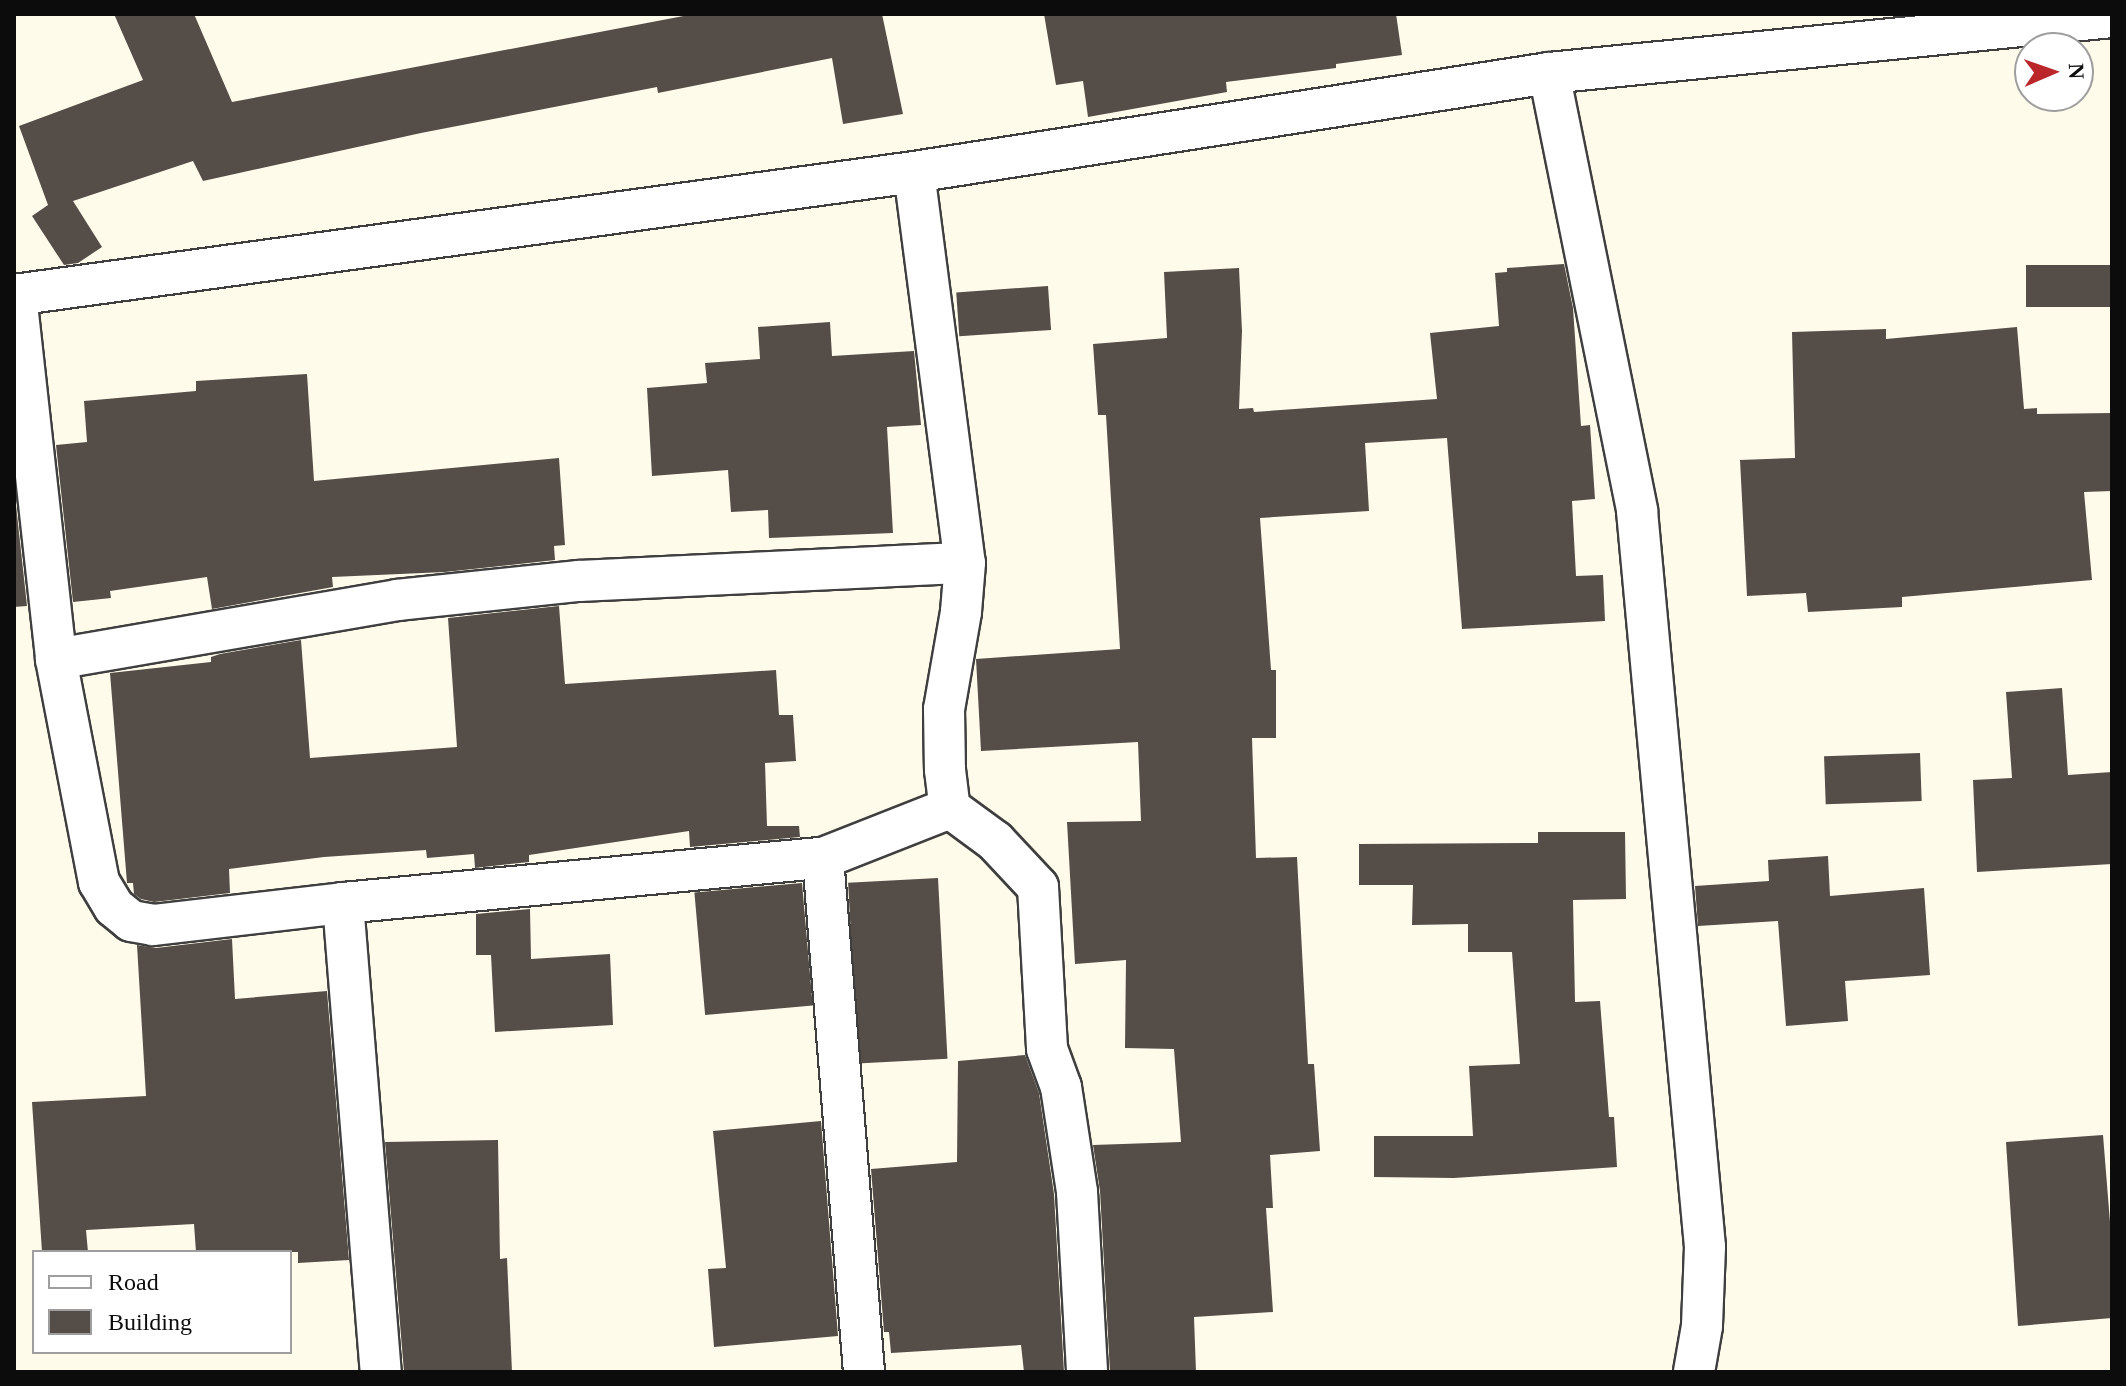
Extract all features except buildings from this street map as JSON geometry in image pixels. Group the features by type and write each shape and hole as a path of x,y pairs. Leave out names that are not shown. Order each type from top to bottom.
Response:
{"street":[{"path":"950,808 823,858 343,903 153,925 131,921 114,907 99,882 56,659 15,295 914,172 1549,73 2112,17"},
{"path":"1549,73 1637,511 1705,1247 1702,1326 1694,1372"},
{"path":"914,172 965,563 961,612 944,709 945,770 950,808 995,841 1038,887 1047,1049 1061,1087 1077,1192 1087,1372"},
{"path":"56,659 397,600 563,583 965,563"},
{"path":"823,858 864,1372"},
{"path":"343,903 381,1372"}]}
